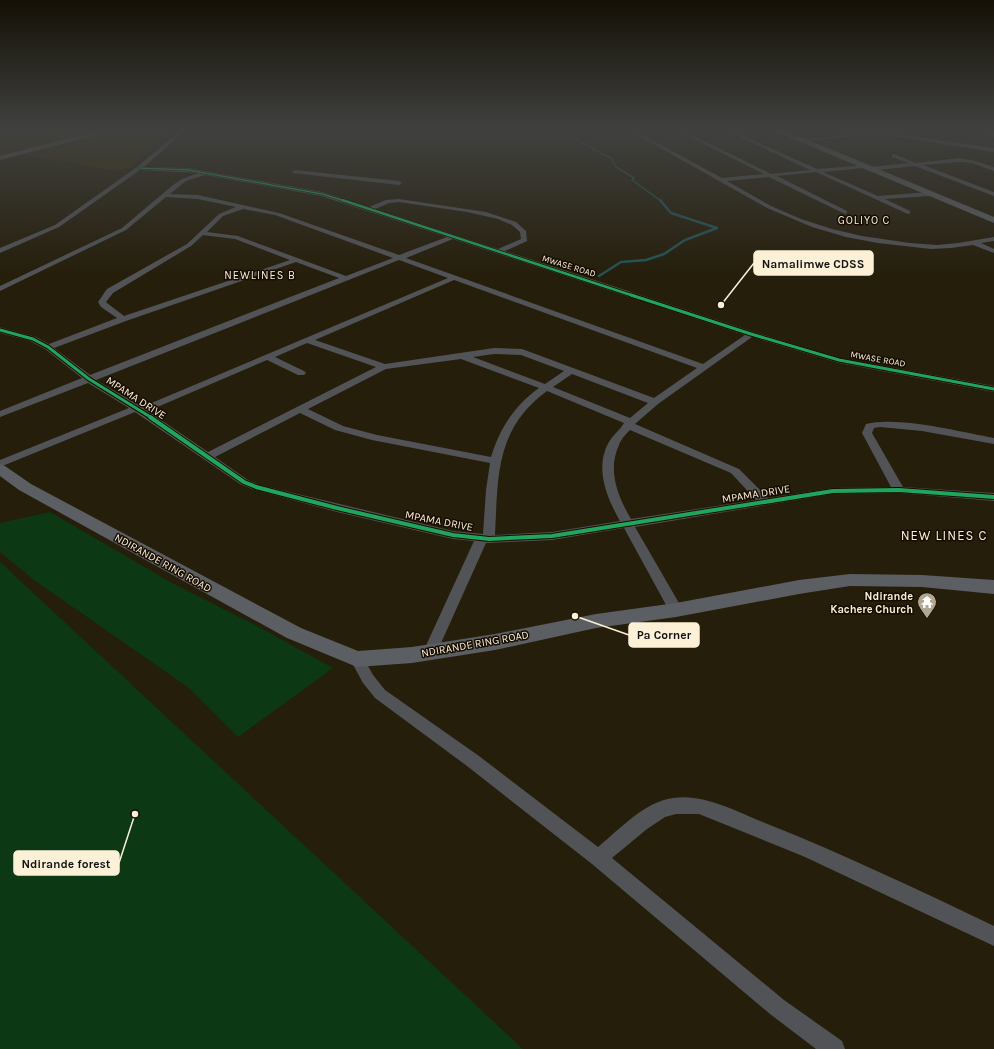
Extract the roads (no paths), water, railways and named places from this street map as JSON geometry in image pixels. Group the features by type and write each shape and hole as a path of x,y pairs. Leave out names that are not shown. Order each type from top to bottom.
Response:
{"street":[{"path":"0,251 57,226 126,177"},
{"path":"0,289 124,229 164,195 184,180 193,177"},
{"name":"MWASE ROAD","path":"226,177 322,194 751,334 839,360 994,389"},
{"path":"348,177 402,182 399,192 391,200 370,209"},
{"path":"716,177 789,217 829,232 884,242 924,247 974,243 994,239"},
{"path":"722,180 759,177"},
{"path":"772,177 844,212"},
{"path":"830,177 908,212"},
{"path":"890,177 994,220"},
{"path":"950,177 994,194"},
{"path":"877,198 929,194"},
{"path":"164,195 198,197 277,214 704,368"},
{"path":"391,200 474,211 504,218 522,230 525,240 498,252"},
{"path":"123,319 104,306 102,302 110,291 189,245 221,215 242,207"},
{"path":"203,233 236,237 345,278"},
{"path":"0,414 452,237"},
{"path":"974,243 994,251"},
{"path":"48,347 123,319 296,260"},
{"path":"0,464 267,357 453,278"},
{"name":"MPAMA DRIVE","path":"0,330 33,339 48,347 89,379 138,409 244,482 270,492 453,535 486,539 552,536 833,491 899,490 994,497"},
{"path":"676,610 617,505 609,483 609,457 614,443 629,424 655,402 751,334"},
{"path":"306,340 384,367"},
{"path":"208,456 384,367 460,355 494,351 517,352 572,370 655,402"},
{"path":"460,355 546,388 730,469 745,480 764,501"},
{"path":"267,357 301,373"},
{"path":"430,652 486,539 497,453 504,434 516,414 528,402 572,370"},
{"path":"301,410 339,428 376,438 496,461"},
{"path":"899,490 867,433 870,426 880,424 922,428 994,441"},
{"name":"NDIRANDE RING ROAD","path":"0,469 25,487 294,633 357,659 391,657 495,642 596,621 676,610 799,587 850,580 922,581 994,587"},
{"path":"357,659 368,679 380,694 473,761 598,858 777,1007 834,1049"},
{"path":"598,858 654,813 669,807 680,805 699,806 809,850 918,899 994,936"}],"waterway":[{"path":"632,177 634,178 632,180 661,201"},
{"path":"599,276 621,262 646,260 664,254 685,240 717,228 671,213 661,201"}],"place":[{"name":"Namalimwe CDSS","path":"721,305"},
{"name":"Pa Corner","path":"575,616"},
{"name":"Ndirande Kachere Church","path":"927,619"},
{"name":"Ndirande forest","path":"135,814"}],"district":[{"name":"GOLIYO C","path":"864,220"},
{"name":"NEWLINES B","path":"260,275"},
{"name":"NEW LINES C","path":"944,535"}]}
